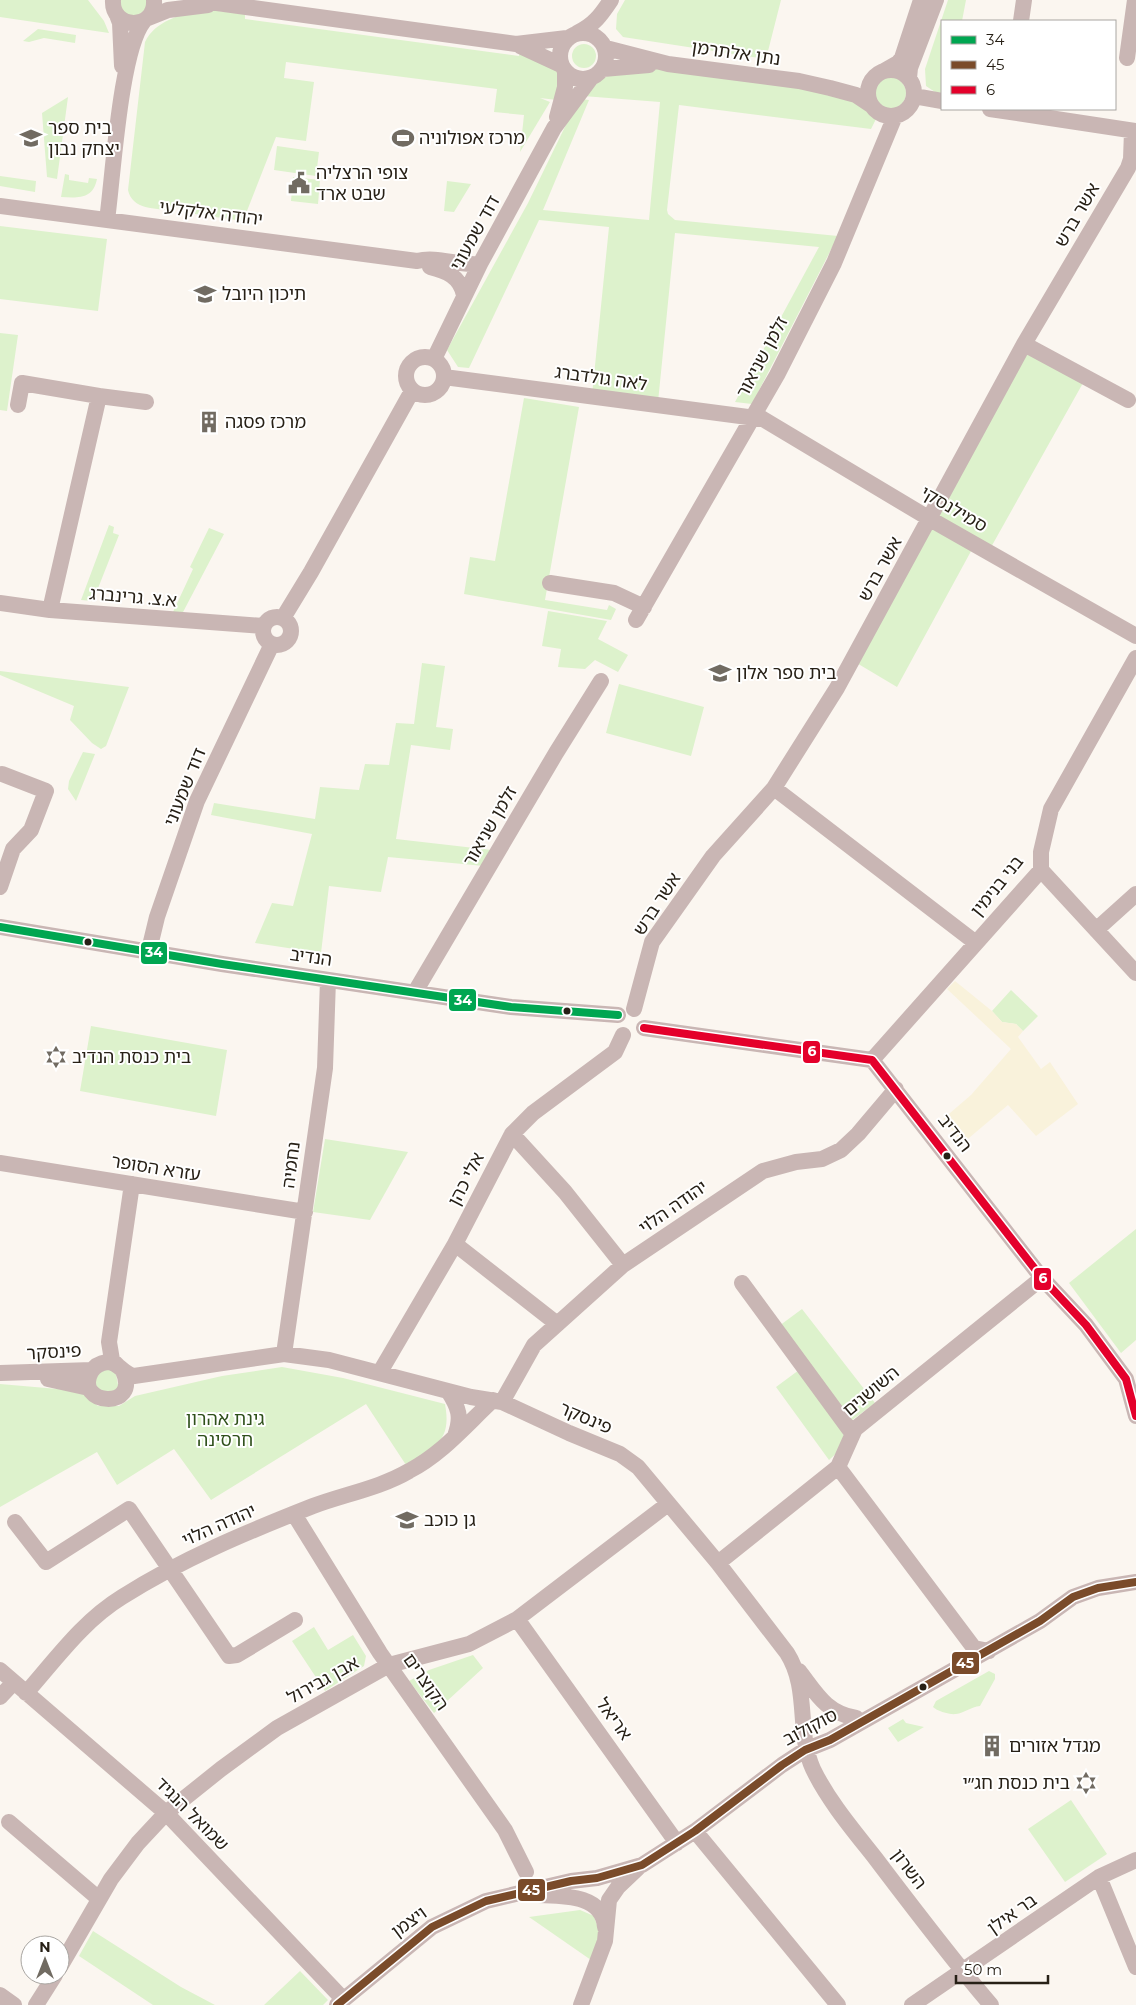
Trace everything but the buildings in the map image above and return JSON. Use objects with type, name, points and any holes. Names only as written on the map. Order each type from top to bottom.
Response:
[{"type":"street","points":[[107,220],[123,91],[135,36],[153,10],[154,0]]},
{"type":"street","points":[[195,0],[516,44],[548,56],[574,77],[597,73],[606,59],[604,46],[612,0]]},
{"type":"street","points":[[563,68],[560,51],[572,36],[590,27],[598,20],[612,0]]},
{"type":"street","points":[[921,0],[902,58],[898,63],[880,73],[868,87],[871,105],[883,115],[895,116],[908,109],[914,96],[914,90],[909,78],[910,68],[936,0]]},
{"type":"street","points":[[1021,20],[1024,0]]},
{"type":"street","points":[[1126,57],[1135,0]]},
{"type":"street","points":[[111,5],[129,23],[146,20],[168,10],[217,4]]},
{"type":"street","points":[[111,5],[121,34],[123,91]]},
{"type":"street","points":[[516,44],[572,36],[595,35],[604,46]]},
{"type":"street","name":"נתן אלתרמן","points":[[604,46],[668,64],[799,82],[856,95],[871,105]]},
{"type":"street","name":"נתן אלתרמן","points":[[597,73],[668,64]]},
{"type":"street","name":"דוד שמעוני","points":[[554,128],[566,87],[563,68]]},
{"type":"street","points":[[880,73],[898,71],[909,78]]},
{"type":"street","name":"דוד שמעוני","points":[[434,359],[480,264],[554,128],[597,73]]},
{"type":"street","name":"נתן אלתרמן","points":[[799,82],[812,80],[857,82],[880,73]]},
{"type":"street","points":[[914,96],[941,101]]},
{"type":"street","points":[[997,110],[1134,131]]},
{"type":"street","name":"זלמן שניאור","points":[[550,583],[614,593],[640,614],[777,376],[834,263],[895,116]]},
{"type":"street","name":"אשר ברש","points":[[634,1009],[652,942],[713,856],[774,788],[837,688],[1024,344],[1128,168],[1131,159],[1134,131]]},
{"type":"street","name":"יהודה אלקלעי","points":[[0,206],[417,261],[454,276],[462,286],[464,295]]},
{"type":"street","name":"יהודה אלקלעי","points":[[417,261],[424,259],[460,264],[480,264]]},
{"type":"street","points":[[1024,344],[1128,400]]},
{"type":"street","points":[[416,359],[434,359],[440,364],[444,377],[441,388],[430,395],[424,396],[412,391],[406,380],[407,368],[416,359]]},
{"type":"street","name":"לאה גולדברג","points":[[444,377],[752,418]]},
{"type":"street","points":[[18,405],[22,383],[146,402]]},
{"type":"street","points":[[283,618],[311,572],[412,391]]},
{"type":"street","points":[[50,610],[99,396]]},
{"type":"street","name":"סמילנסקי","points":[[752,418],[763,419],[930,519],[1136,636]]},
{"type":"street","name":"א.צ. גרינברג","points":[[0,602],[50,610],[263,626]]},
{"type":"street","points":[[271,618],[283,618],[291,628],[289,637],[283,643],[272,644],[264,638],[263,626],[271,618]]},
{"type":"street","name":"דוד שמעוני","points":[[149,950],[157,917],[197,802],[272,644]]},
{"type":"street","name":"בני בנימין","points":[[872,1060],[1041,870],[1041,852],[1052,809],[1136,658]]},
{"type":"street","name":"זלמן שניאור","points":[[415,992],[601,681]]},
{"type":"street","points":[[0,886],[13,849],[31,830],[46,791],[2,774]]},
{"type":"street","points":[[774,788],[976,943]]},
{"type":"street","points":[[1041,870],[1136,973]]},
{"type":"street","points":[[1096,930],[1136,894]]},
{"type":"street","name":"הנדיב","points":[[0,927],[149,950],[222,964],[511,1007],[618,1015]]},
{"type":"street","name":"נחמיה","points":[[284,1354],[325,1068],[328,980]]},
{"type":"street","points":[[634,1009],[644,1016],[644,1028],[635,1037],[623,1036],[616,1026],[618,1015],[623,1010],[634,1009]]},
{"type":"street","points":[[644,1028],[872,1060]]},
{"type":"street","name":"אלי כהן","points":[[380,1372],[454,1244],[512,1134],[532,1113],[615,1052],[623,1036]]},
{"type":"street","name":"הנדיב","points":[[872,1060],[1042,1278],[1086,1325],[1126,1379],[1136,1416]]},
{"type":"street","name":"יהודה הלוי","points":[[26,1693],[81,1630],[121,1598],[172,1568],[232,1539],[408,1472],[438,1452],[498,1401],[534,1345],[623,1265],[763,1171],[796,1162],[822,1159],[841,1150],[858,1134],[896,1089]]},
{"type":"street","points":[[512,1134],[565,1192],[623,1265]]},
{"type":"street","name":"עזרא הסופר","points":[[0,1163],[305,1212]]},
{"type":"street","points":[[121,1368],[102,1363],[92,1370],[89,1375],[89,1388],[92,1393],[103,1400],[116,1398],[121,1394],[126,1383],[121,1368],[112,1360],[109,1342],[132,1184]]},
{"type":"street","points":[[454,1244],[556,1324]]},
{"type":"street","name":"השושנים","points":[[718,1563],[838,1467],[855,1429],[1042,1278]]},
{"type":"street","points":[[742,1283],[855,1429]]},
{"type":"street","name":"פינסקר","points":[[121,1368],[129,1375],[144,1376],[284,1354],[329,1360],[448,1391],[498,1401],[620,1454],[638,1467],[718,1563],[794,1665],[802,1700],[805,1747]]},
{"type":"street","name":"פינסקר","points":[[0,1374],[92,1370]]},
{"type":"street","name":"פינסקר","points":[[121,1394],[187,1370]]},
{"type":"street","name":"פינסקר","points":[[18,1374],[89,1388]]},
{"type":"street","points":[[448,1391],[458,1407],[460,1416],[455,1436]]},
{"type":"street","points":[[838,1467],[982,1649]]},
{"type":"street","name":"אבן גבירול","points":[[70,1950],[111,1879],[138,1843],[166,1813],[277,1728],[389,1665],[469,1644],[517,1619],[668,1504]]},
{"type":"street","points":[[15,1522],[46,1562],[130,1509],[172,1568],[229,1656],[236,1655],[295,1620]]},
{"type":"street","name":"הקוצרים","points":[[294,1514],[389,1665],[505,1830],[526,1872]]},
{"type":"street","name":"סוקולוב","points":[[805,1747],[830,1740],[982,1649],[1060,1596],[1096,1583],[1136,1577]]},
{"type":"street","name":"סוקולוב","points":[[782,1766],[805,1747],[982,1649],[1040,1621],[1073,1597],[1098,1588],[1136,1582]]},
{"type":"street","name":"אריאל","points":[[517,1619],[677,1843]]},
{"type":"street","points":[[794,1665],[827,1707],[841,1716],[856,1718]]},
{"type":"street","name":"שמואל הנגיד","points":[[0,1670],[166,1813],[340,2002]]},
{"type":"street","points":[[0,1697],[14,1682]]},
{"type":"street","name":"השרון","points":[[805,1747],[832,1801],[991,2005]]},
{"type":"street","name":"ויצמן","points":[[605,1934],[609,1900],[618,1887],[642,1865],[695,1831],[782,1766]]},
{"type":"street","points":[[10,1822],[99,1899]]},
{"type":"street","points":[[695,1831],[838,2005]]},
{"type":"street","name":"בר אילן","points":[[912,2005],[1099,1877],[1136,1860]]},
{"type":"street","name":"ויצמן","points":[[340,2002],[432,1927],[486,1901],[571,1881],[597,1878],[642,1865]]},
{"type":"street","points":[[1099,1877],[1136,1967]]},
{"type":"street","name":"ויצמן","points":[[517,1894],[578,1898],[590,1903],[602,1912],[605,1934]]},
{"type":"street","points":[[581,2005],[605,1941],[605,1934]]},
{"type":"street","points":[[36,2005],[49,1985]]},
{"type":"street","points":[[0,1995],[14,2005]]},
{"type":"green space","points":[[0,0],[88,0],[104,21],[109,33],[0,17]]},
{"type":"green space","points":[[119,0],[148,0],[147,9],[135,17],[122,12]]},
{"type":"green space","points":[[625,0],[781,0],[766,59],[623,37],[616,29],[617,14]]},
{"type":"green space","points":[[948,0],[966,0],[962,20],[941,20]]},
{"type":"green space","points":[[201,9],[245,14],[245,19],[519,56],[520,51],[558,71],[557,100],[540,98],[550,102],[520,152],[524,115],[494,112],[497,89],[286,62],[284,78],[314,82],[306,141],[276,137],[243,221],[188,213],[188,208],[173,207],[172,211],[139,205],[130,197],[128,190],[145,42],[149,35],[162,24]]},
{"type":"green space","points":[[941,21],[941,93],[935,92],[926,86],[925,69]]},
{"type":"green space","points":[[38,29],[76,35],[75,43],[44,38],[29,42],[23,41]]},
{"type":"green space","points":[[584,44],[592,48],[596,56],[592,64],[584,68],[576,64],[572,56],[576,48]]},
{"type":"green space","points":[[649,67],[825,91],[854,98],[877,117],[871,129],[679,105],[667,210],[668,214],[675,220],[838,236],[752,404],[735,402],[819,247],[675,233],[658,402],[592,395],[609,227],[539,220],[469,368],[458,367],[447,350],[528,203],[577,102],[581,99],[589,100],[543,210],[649,220],[660,102],[583,96],[597,82],[612,74]]},
{"type":"green space","points":[[890,77],[901,82],[906,93],[901,104],[890,109],[879,104],[874,93],[879,82]]},
{"type":"green space","points":[[68,97],[57,179],[47,177],[42,113]]},
{"type":"green space","points":[[277,146],[319,152],[316,176],[274,170]]},
{"type":"green space","points":[[65,174],[69,175],[69,180],[88,183],[89,178],[97,179],[95,186],[89,194],[79,197],[61,197]]},
{"type":"green space","points":[[0,176],[36,181],[35,192],[0,186]]},
{"type":"green space","points":[[293,177],[320,180],[318,204],[291,201]]},
{"type":"green space","points":[[447,181],[471,184],[454,212],[444,211]]},
{"type":"green space","points":[[0,226],[107,239],[98,311],[0,299]]},
{"type":"green space","points":[[0,333],[18,335],[7,411],[0,410]]},
{"type":"green space","points":[[1027,352],[1083,383],[990,549],[976,542],[897,687],[855,662]]},
{"type":"green space","points":[[524,398],[579,407],[545,600],[607,610],[609,605],[616,609],[611,620],[464,594],[470,557],[495,561]]},
{"type":"green space","points":[[109,525],[114,527],[113,533],[119,535],[93,601],[81,600]]},
{"type":"green space","points":[[209,528],[224,534],[182,614],[173,612],[193,569],[190,567]]},
{"type":"green space","points":[[548,611],[607,621],[598,639],[628,655],[618,672],[595,660],[585,669],[558,667],[561,649],[542,646]]},
{"type":"green space","points":[[422,663],[445,666],[436,727],[453,729],[450,750],[411,745],[396,839],[492,850],[484,866],[388,857],[381,892],[329,886],[321,953],[255,943],[272,903],[293,906],[312,834],[211,815],[214,803],[315,819],[320,787],[359,790],[365,764],[389,765],[396,723],[414,724]]},
{"type":"green space","points":[[0,671],[129,687],[106,746],[101,749],[92,743],[70,720],[74,706],[0,675]]},
{"type":"green space","points":[[619,684],[704,707],[691,756],[606,733]]},
{"type":"green space","points":[[83,752],[95,754],[76,801],[68,789],[69,781]]},
{"type":"green space","points":[[1011,990],[1038,1016],[1023,1031],[1016,1024],[1002,1022],[992,1011]]},
{"type":"green space","points":[[91,1026],[227,1050],[216,1116],[80,1091]]},
{"type":"green space","points":[[325,1139],[408,1152],[370,1220],[313,1212]]},
{"type":"green space","points":[[1136,1229],[1136,1340],[1121,1353],[1069,1283]]},
{"type":"green space","points":[[802,1309],[875,1403],[851,1421],[779,1326]]},
{"type":"green space","name":"גינת אהרון חרסינה","points":[[282,1367],[343,1378],[445,1404],[447,1417],[443,1435],[433,1447],[406,1465],[366,1404],[211,1500],[174,1449],[117,1485],[97,1452],[0,1507],[0,1384],[81,1391],[98,1406],[119,1406],[135,1396],[222,1376]]},
{"type":"green space","points":[[115,1369],[119,1390],[97,1393],[94,1374],[97,1370]]},
{"type":"green space","points":[[799,1370],[844,1436],[842,1448],[829,1460],[776,1387]]},
{"type":"green space","points":[[314,1627],[328,1650],[353,1635],[366,1656],[364,1666],[325,1691],[292,1641]]},
{"type":"green space","points":[[473,1655],[483,1668],[434,1713],[409,1681],[429,1670]]},
{"type":"green space","points":[[989,1671],[995,1674],[995,1679],[980,1706],[953,1714],[933,1707],[936,1701]]},
{"type":"green space","points":[[903,1719],[906,1723],[924,1727],[898,1742],[888,1728]]},
{"type":"green space","points":[[1071,1800],[1107,1854],[1065,1882],[1028,1829]]},
{"type":"green space","points":[[580,1910],[594,1916],[600,1934],[591,1960],[529,1917]]},
{"type":"green space","points":[[93,1931],[181,1987],[215,2005],[153,2005],[79,1956]]},
{"type":"green space","points":[[300,1971],[328,2000],[323,2005],[264,2005]]},
{"type":"sand","points":[[955,981],[992,1011],[1002,1022],[1016,1024],[1023,1031],[1018,1037],[1041,1069],[1050,1062],[1078,1104],[1036,1136],[1008,1105],[963,1143],[943,1119],[971,1095],[1011,1049],[947,989]]},
{"type":"transit line","name":"34","points":[[0,927],[222,964],[511,1007],[618,1015]]},
{"type":"transit line","name":"6","points":[[644,1028],[872,1060],[1042,1278],[1086,1325],[1126,1379],[1136,1416]]},
{"type":"transit line","name":"45","points":[[337,2005],[432,1927],[486,1901],[571,1881],[597,1878],[642,1865],[695,1831],[782,1765],[805,1750],[830,1740],[1040,1621],[1073,1597],[1098,1588],[1136,1582]]},
{"type":"place","name":"בית ספר יצחק נבון","points":[[31,138]]},
{"type":"place","name":"מרכז אפולוניה","points":[[403,138]]},
{"type":"place","name":"צופי הרצליה שבט ארד","points":[[299,183]]},
{"type":"place","name":"תיכון היובל","points":[[205,294]]},
{"type":"place","name":"מרכז פסגה","points":[[209,422]]},
{"type":"place","name":"בית ספר אלון","points":[[720,673]]},
{"type":"place","name":"בית כנסת הנדיב","points":[[56,1057]]},
{"type":"place","name":"גן כוכב","points":[[407,1520]]},
{"type":"place","name":"מגדל אזורים","points":[[992,1746]]},
{"type":"place","name":"בית כנסת חג״י","points":[[1086,1783]]}]
